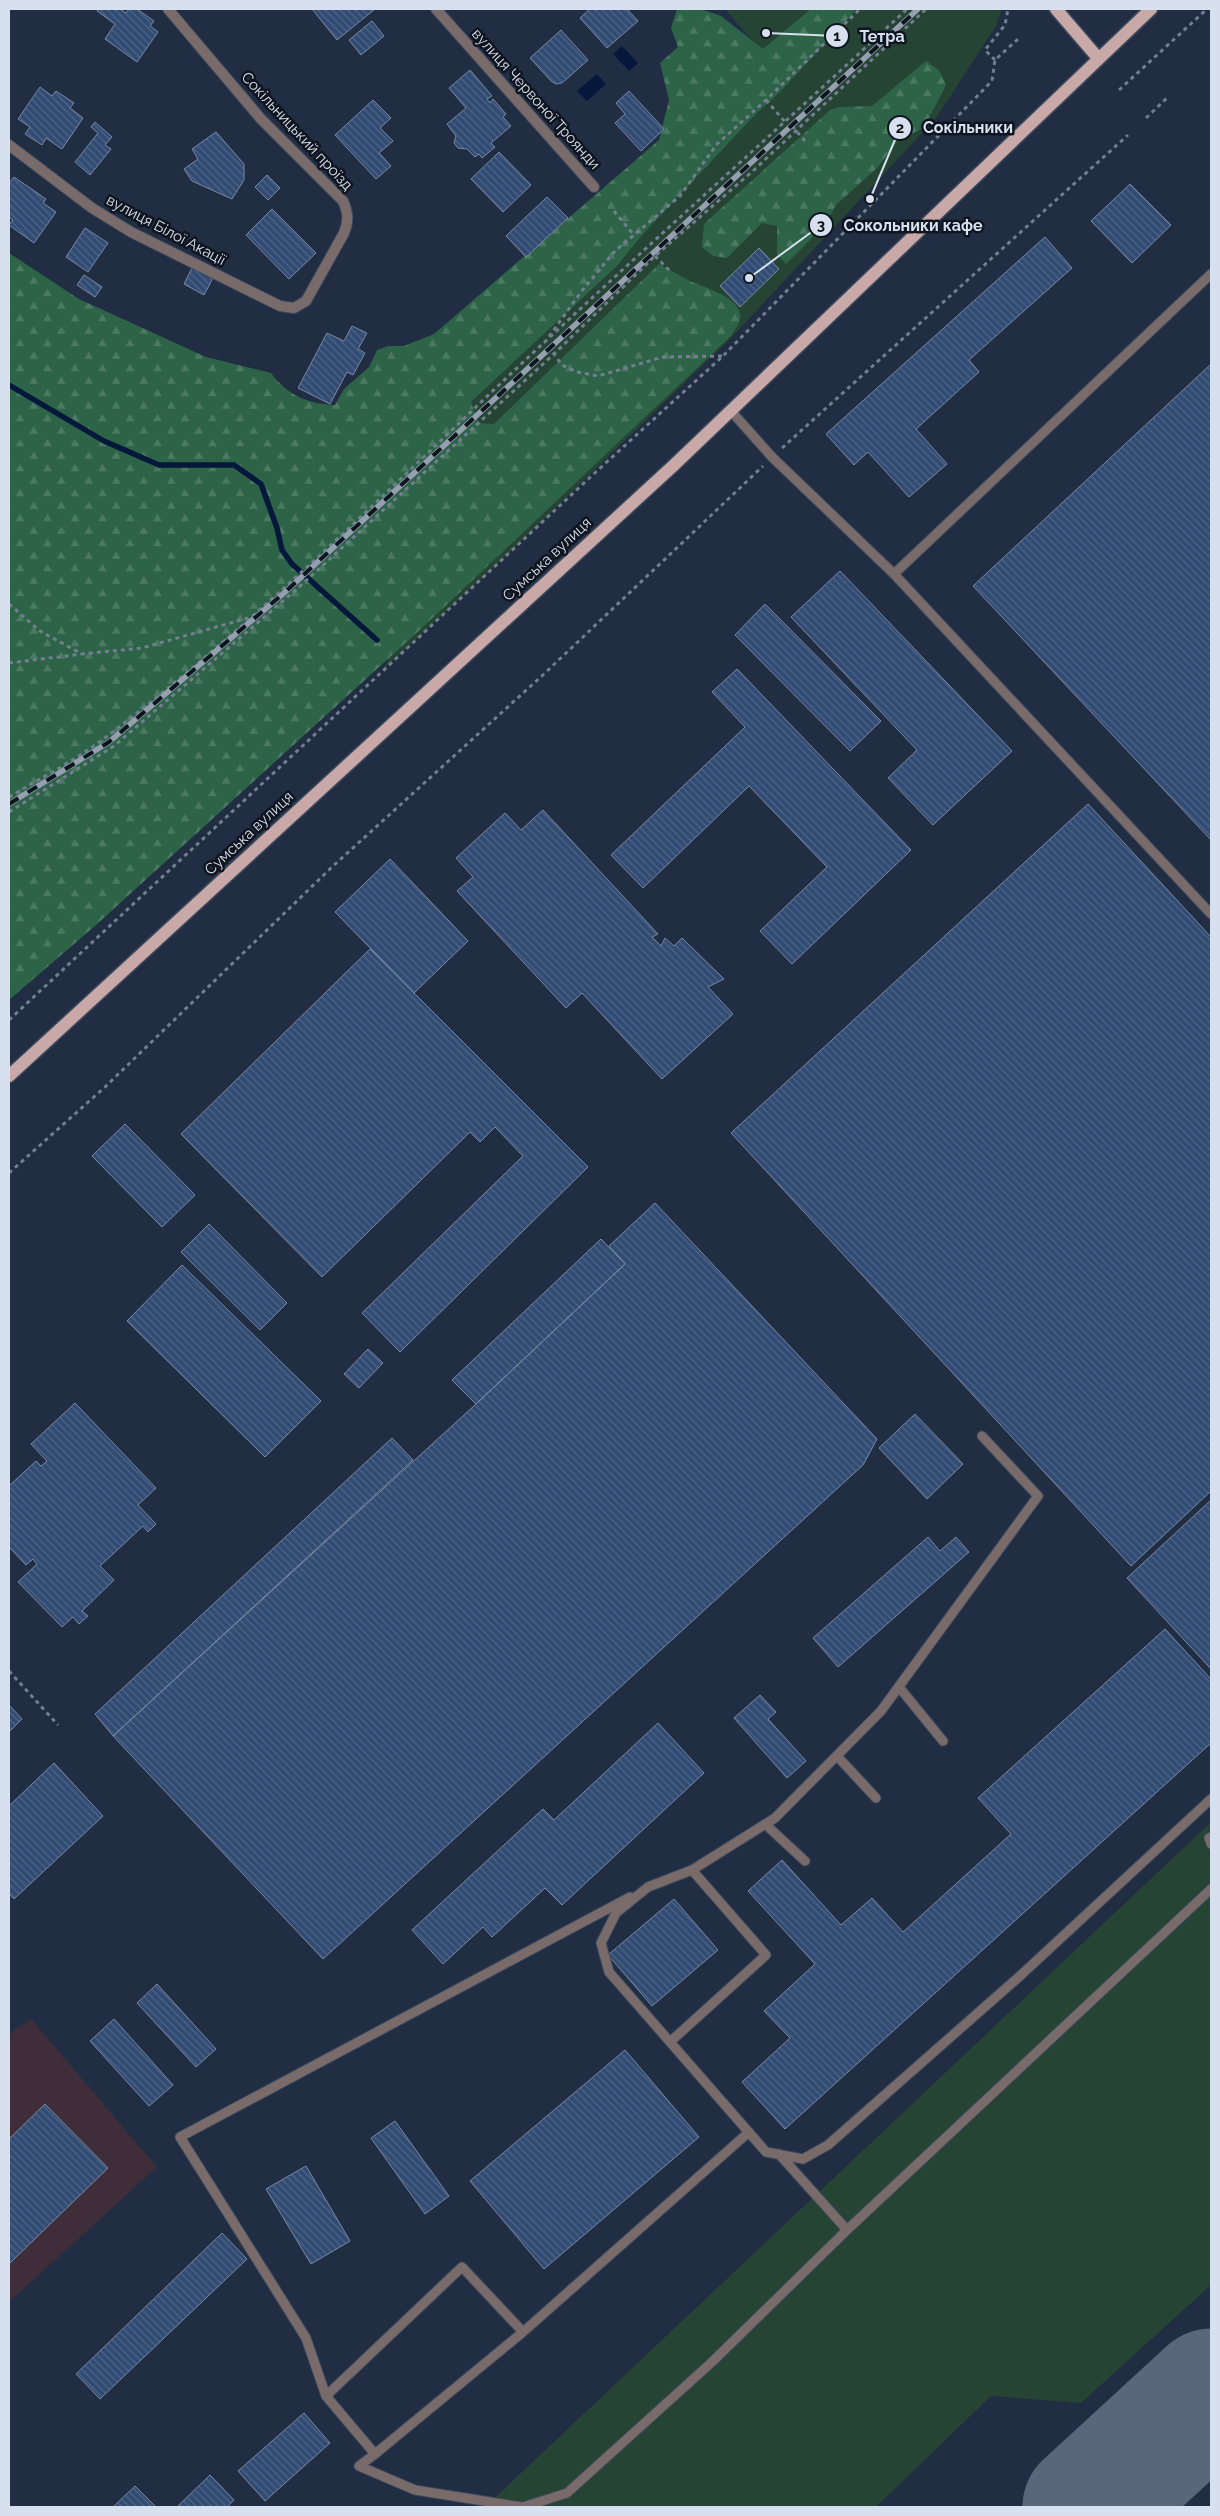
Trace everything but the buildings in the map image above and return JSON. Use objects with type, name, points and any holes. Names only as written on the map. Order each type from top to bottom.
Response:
[{"type":"main road","points":[[1056,9],[1098,58]]},
{"type":"main road","name":"Сумська вулиця","points":[[9,1076],[731,411],[1151,9]]},
{"type":"street","name":"Сокільницький проїзд","points":[[168,9],[262,119],[343,201],[347,208],[347,225],[344,232],[306,301],[294,308]]},
{"type":"street","name":"вулиця Червоної Троянди","points":[[436,9],[594,187]]},
{"type":"street","name":"вулиця Білої Акації","points":[[9,145],[92,208],[130,232],[280,306],[294,308]]},
{"type":"lane","points":[[894,574],[1211,274]]},
{"type":"lane","points":[[731,411],[772,457],[894,574],[1211,914]]},
{"type":"lane","points":[[374,2454],[326,2396],[306,2338],[180,2137],[648,1887],[692,1870],[775,1818],[881,1711],[1038,1496],[982,1436]]},
{"type":"lane","points":[[899,1687],[943,1741]]},
{"type":"lane","points":[[836,1756],[876,1798]]},
{"type":"lane","points":[[648,1887],[616,1913],[601,1943],[609,1972],[766,2152],[803,2159],[828,2145],[1021,1975],[1211,1799]]},
{"type":"lane","points":[[765,1824],[805,1860]]},
{"type":"lane","points":[[1211,1837],[1209,1838],[1211,1844]]},
{"type":"lane","points":[[670,2042],[766,1956],[692,1870]]},
{"type":"lane","points":[[749,2132],[523,2332],[359,2466],[415,2490],[522,2507],[567,2493],[712,2362],[847,2230],[1211,1890]]},
{"type":"lane","points":[[778,2154],[847,2230]]},
{"type":"lane","points":[[326,2396],[462,2267],[523,2332]]},
{"type":"path","points":[[545,342],[581,292],[615,251],[680,196],[717,144],[766,100],[860,9]]},
{"type":"path","points":[[9,797],[106,737],[248,618],[308,565],[545,342],[786,123],[907,9]]},
{"type":"path","points":[[9,812],[114,746],[298,588],[554,354],[655,256],[754,170],[926,9]]},
{"type":"path","points":[[995,60],[985,50],[1005,25],[1008,9]]},
{"type":"path","points":[[1120,90],[1207,9]]},
{"type":"path","points":[[9,1020],[598,470],[723,356],[992,81],[995,60],[1018,39]]},
{"type":"path","points":[[1146,118],[1168,97]]},
{"type":"path","points":[[766,100],[786,123]]},
{"type":"path","points":[[792,126],[805,140]]},
{"type":"path","points":[[9,1173],[105,1086],[332,867],[544,674],[772,457],[1128,135]]},
{"type":"path","points":[[614,212],[633,234]]},
{"type":"path","points":[[655,256],[670,271]]},
{"type":"path","points":[[545,342],[562,364],[576,372],[598,376],[635,368],[663,357],[723,356]]},
{"type":"path","points":[[9,604],[40,631],[82,654]]},
{"type":"path","points":[[9,663],[142,648],[248,618]]},
{"type":"path","points":[[9,1671],[58,1725]]},
{"type":"shaded area","points":[[31,2019],[157,2167],[9,2302],[9,2034]]},
{"type":"green space","points":[[677,9],[701,9],[721,16],[763,49],[811,9],[857,9],[644,233],[617,266],[471,402],[479,423],[494,424],[659,264],[690,281],[721,294],[736,305],[740,312],[740,319],[731,336],[423,627],[96,925],[9,1000],[9,253],[79,299],[206,357],[271,373],[291,393],[299,397],[316,403],[335,405],[344,389],[369,367],[377,350],[388,346],[404,346],[434,334],[659,140],[669,100],[660,63],[678,47],[671,28]]},
{"type":"green space","points":[[725,9],[813,9],[763,53]]},
{"type":"green space","points":[[857,9],[1002,9],[996,26],[936,118],[733,336],[508,554],[383,670],[494,424],[479,423],[471,402],[617,266],[644,233]]},
{"type":"green space","points":[[926,61],[939,70],[946,85],[924,128],[898,140],[878,167],[837,204],[824,226],[786,264],[777,254],[777,226],[762,223],[727,258],[713,256],[702,247],[704,224],[830,110],[840,107],[872,106]]},
{"type":"green space","points":[[1211,1822],[1211,2285],[1081,2403],[991,2396],[876,2507],[485,2507]]},
{"type":"water","points":[[622,46],[638,63],[629,71],[613,54]]},
{"type":"water","points":[[597,74],[606,84],[587,101],[577,91]]},
{"type":"waterway","points":[[9,385],[104,441],[159,465],[234,465],[261,484],[277,528],[282,550],[292,564],[377,640]]},
{"type":"runway","points":[[1087,2507],[1211,2393]]},
{"type":"railway","points":[[9,804],[109,742],[284,593],[918,9]]},
{"type":"place","name":"Тетра","points":[[766,33]]},
{"type":"place","name":"Сокільники","points":[[870,199]]},
{"type":"place","name":"Сокольники кафе","points":[[749,278]]}]
